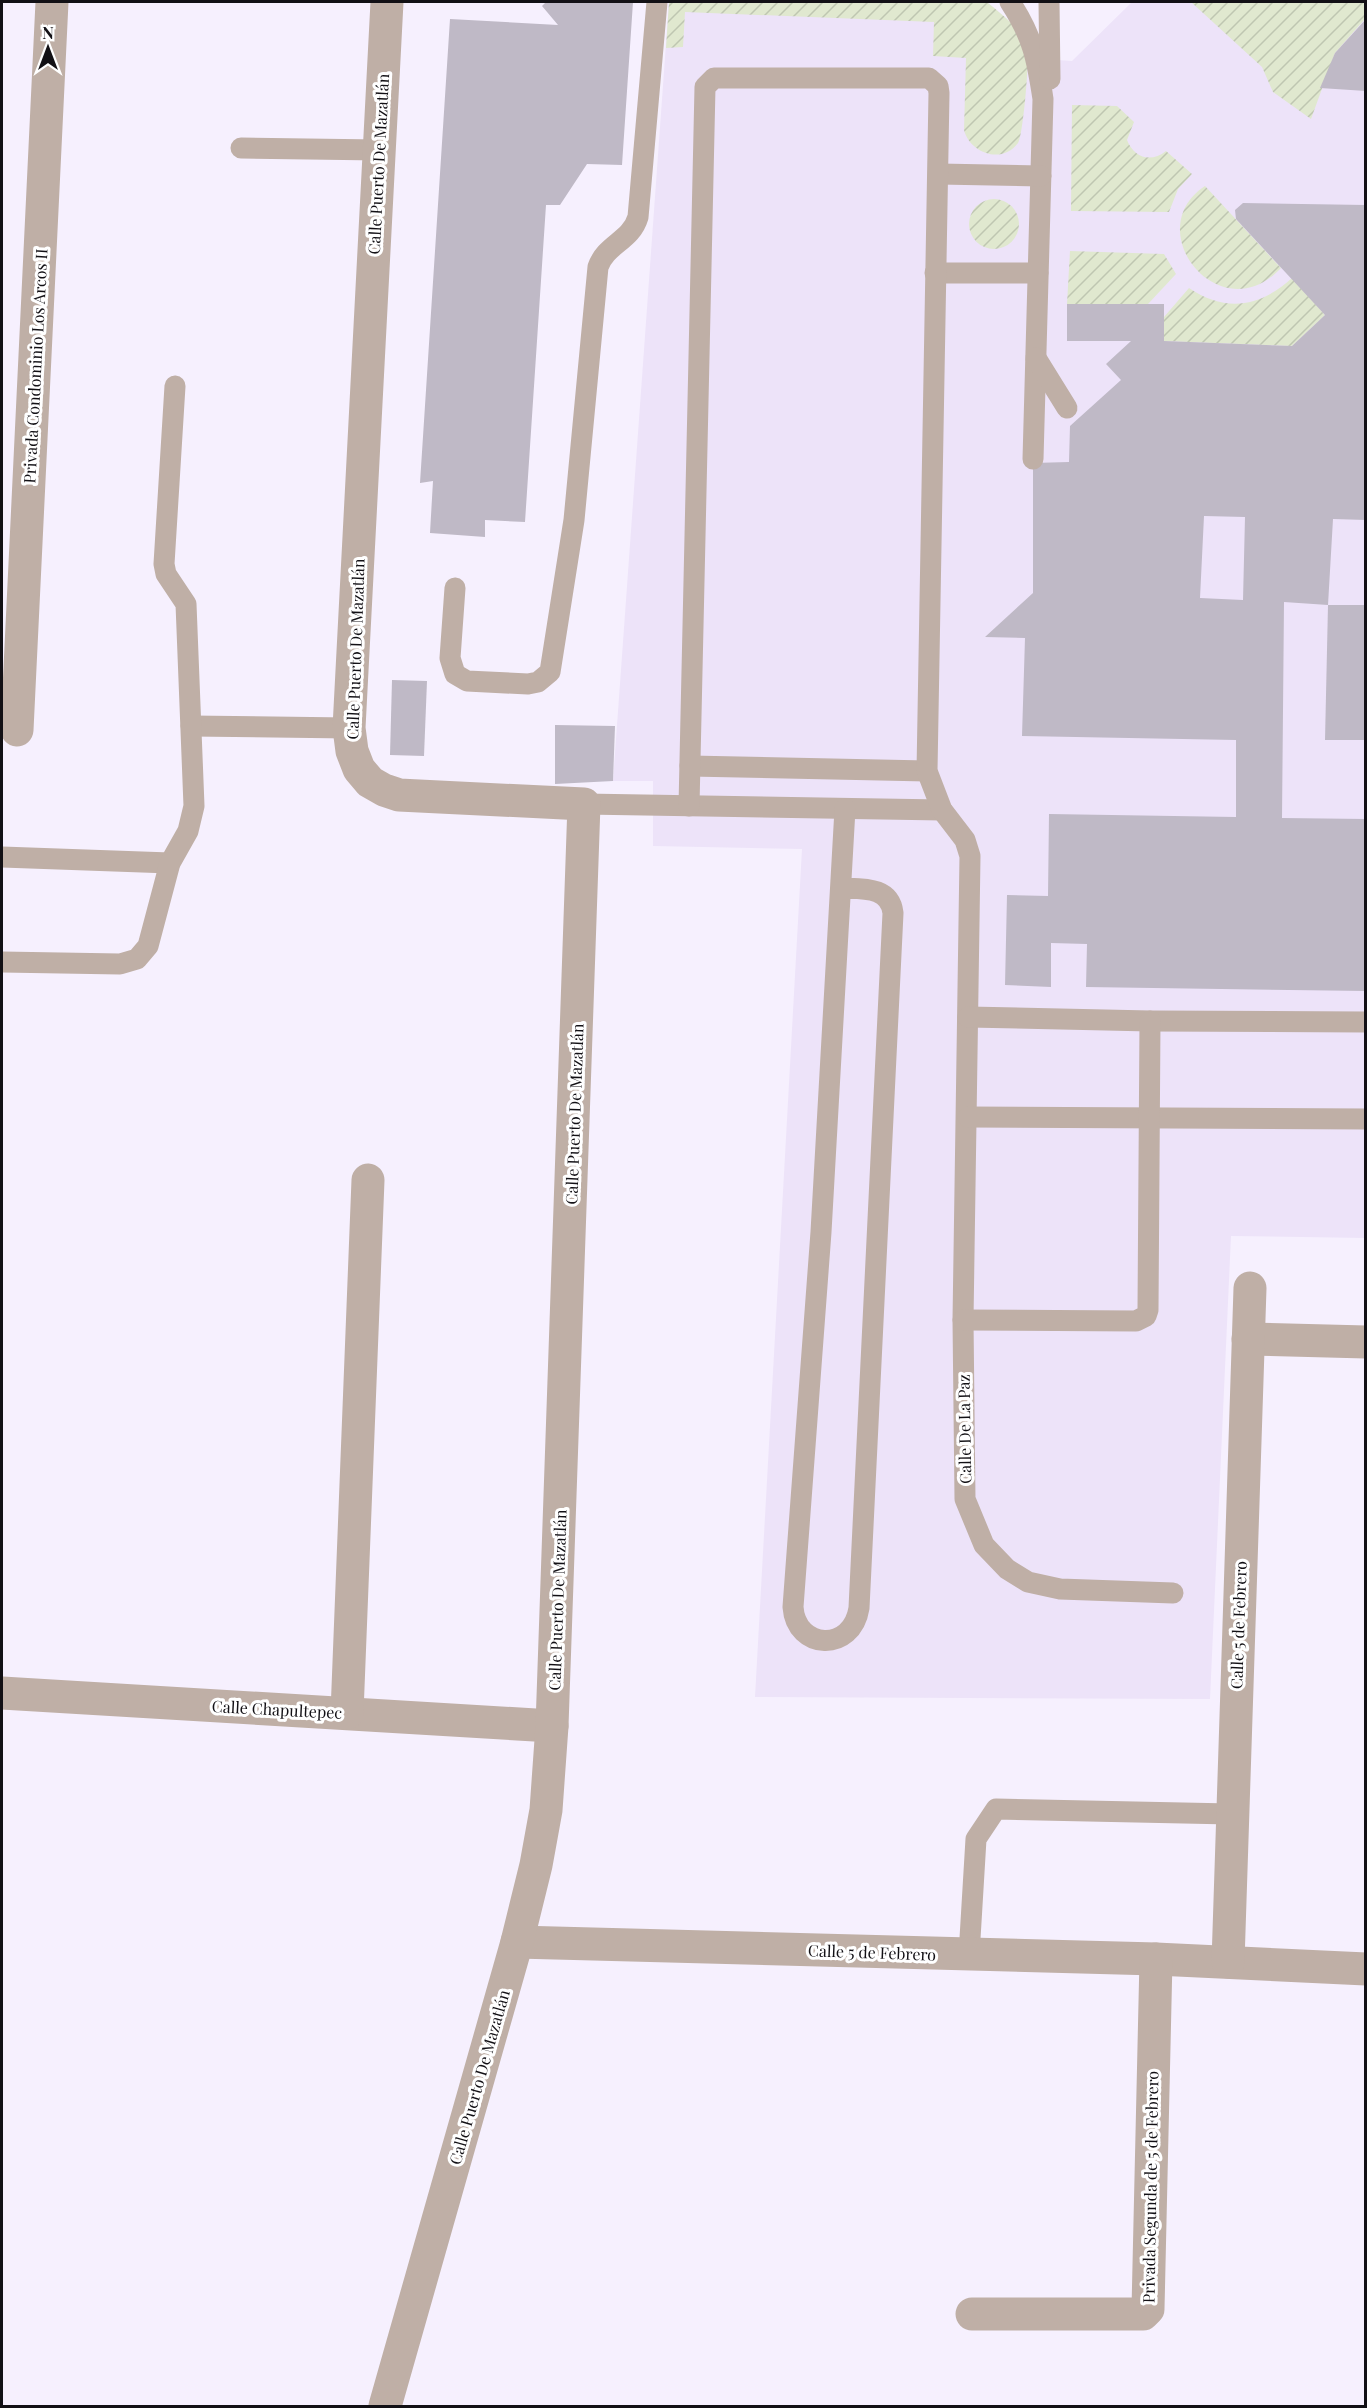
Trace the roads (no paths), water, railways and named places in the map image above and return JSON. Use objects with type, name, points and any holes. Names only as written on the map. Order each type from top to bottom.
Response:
[{"type":"street","name":"Privada Condominio Los Arcos II","points":[[17,730],[52,2]]},
{"type":"street","name":"Calle Puerto De Mazatlán","points":[[385,2406],[517,1942],[536,1865],[546,1810],[552,1726],[584,804],[399,795],[370,782],[359,769],[352,751],[349,728],[387,2]]},
{"type":"street","points":[[347,1713],[368,1180]]},
{"type":"street","name":"Calle 5 de Febrero","points":[[1228,1962],[1231,1814],[1250,1288]]},
{"type":"street","points":[[1248,1339],[1365,1342]]},
{"type":"street","name":"Calle Chapultepec","points":[[2,1693],[552,1726]]},
{"type":"street","name":"Calle 5 de Febrero","points":[[517,1942],[1156,1959],[1365,1969]]},
{"type":"street","name":"Privada Segunda de 5 de Febrero","points":[[972,2314],[1143,2314],[1148,2309],[1156,1959]]},
{"type":"lane","points":[[454,588],[450,658],[454,674],[467,681],[528,684],[538,682],[550,672],[554,662],[574,520],[598,267],[607,250],[630,235],[638,217],[657,2]]},
{"type":"lane","points":[[1010,2],[1025,26],[1038,59],[1043,99],[1033,459]]},
{"type":"lane","points":[[1043,99],[1051,78],[1049,2]]},
{"type":"lane","points":[[689,806],[705,87],[714,78],[929,78],[938,86],[939,93],[939,174],[935,273],[927,771],[690,766]]},
{"type":"lane","points":[[241,148],[379,150]]},
{"type":"lane","points":[[939,174],[1041,176]]},
{"type":"lane","points":[[935,273],[1038,273]]},
{"type":"lane","points":[[1036,358],[1067,408]]},
{"type":"lane","points":[[2,962],[120,964],[137,959],[148,946],[170,863],[188,831],[194,806],[186,604],[166,574],[164,564],[175,386]]},
{"type":"lane","points":[[192,726],[349,728]]},
{"type":"lane","name":"Calle De La Paz","points":[[927,771],[942,810],[965,840],[970,856],[968,1117],[963,1320],[965,1499],[984,1545],[1007,1569],[1028,1582],[1060,1590],[1173,1593]]},
{"type":"lane","points":[[584,804],[942,810]]},
{"type":"lane","points":[[841,888],[882,893],[888,898],[893,913],[859,1608],[857,1622],[852,1630],[840,1639],[830,1640],[809,1637],[801,1630],[796,1625],[793,1607],[821,1232],[845,809]]},
{"type":"lane","points":[[2,857],[170,863]]},
{"type":"lane","points":[[968,1017],[1365,1022]]},
{"type":"lane","points":[[963,1320],[1136,1321],[1146,1316],[1148,1310],[1151,1119],[1150,1021]]},
{"type":"lane","points":[[968,1117],[1365,1119]]},
{"type":"lane","points":[[969,1954],[976,1839],[996,1809],[1231,1814]]}]
